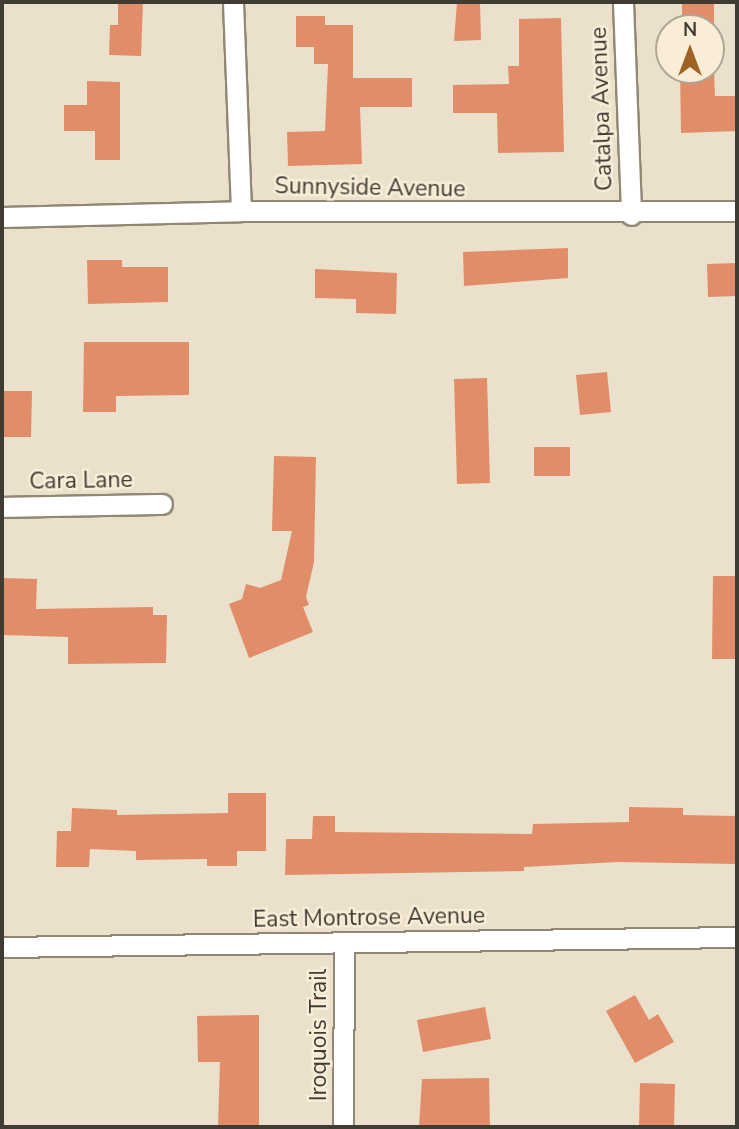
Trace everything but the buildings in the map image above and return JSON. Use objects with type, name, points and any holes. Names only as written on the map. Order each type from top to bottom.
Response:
[{"type":"street","points":[[233,2],[241,211]]},
{"type":"street","name":"Catalpa Avenue","points":[[623,2],[631,215]]},
{"type":"street","name":"Sunnyside Avenue","points":[[2,217],[241,211],[631,215],[737,211]]},
{"type":"street","name":"Cara Lane","points":[[2,507],[162,504]]},
{"type":"street","name":"East Montrose Avenue","points":[[2,947],[737,937]]},
{"type":"street","name":"Iroquois Trail","points":[[343,1127],[344,942]]}]
